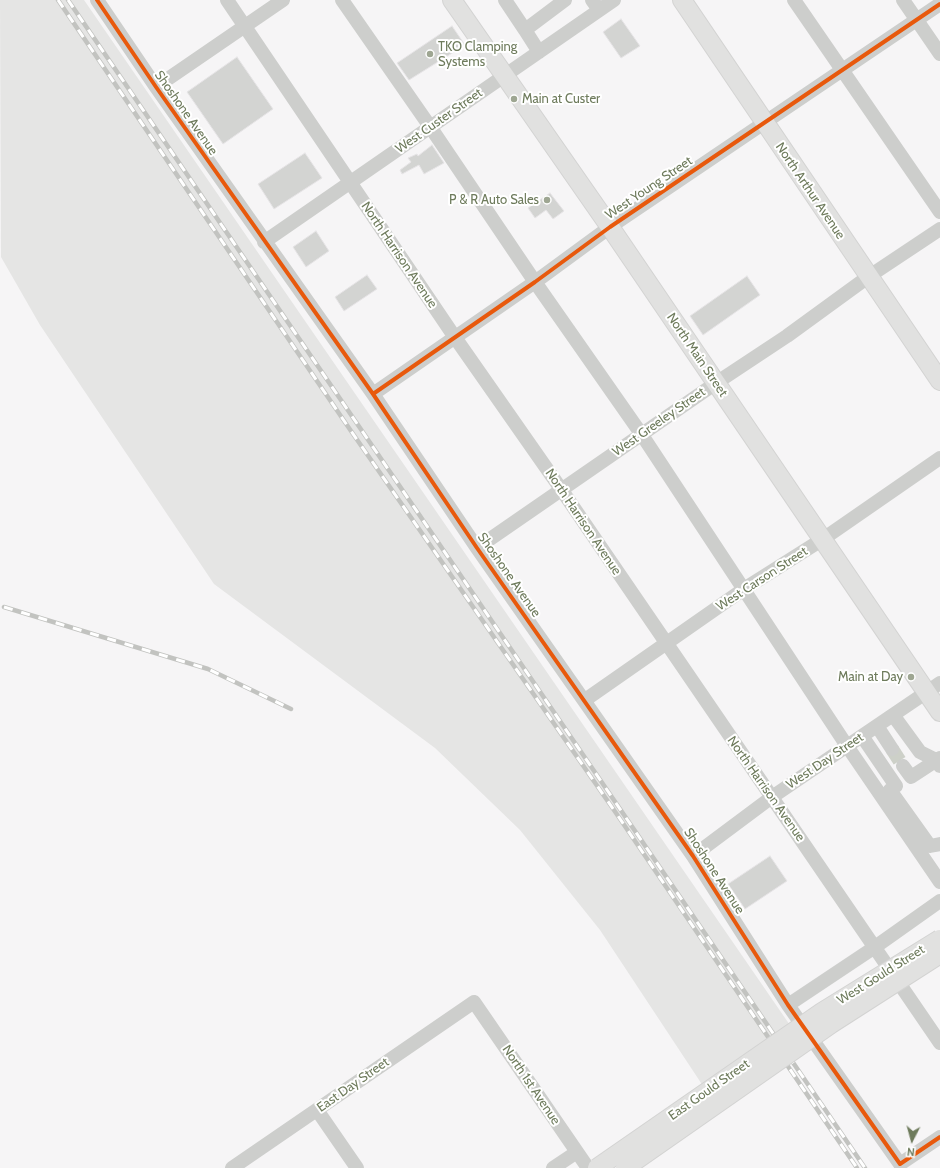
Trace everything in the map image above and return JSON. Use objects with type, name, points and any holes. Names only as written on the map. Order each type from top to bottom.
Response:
[{"type":"main road","name":"North Main Street","points":[[452,0],[610,227],[823,540],[934,687],[940,712]]},
{"type":"main road","name":"North Arthur Avenue","points":[[682,0],[940,381]]},
{"type":"main road","name":"West Gould Street","points":[[826,1018],[940,939]]},
{"type":"main road","name":"West Gould Street","points":[[826,1018],[940,954]]},
{"type":"main road","name":"East Gould Street","points":[[597,1168],[826,1018]]},
{"type":"main road","name":"East Gould Street","points":[[625,1168],[826,1018]]},
{"type":"street","name":"Shoshone Avenue","points":[[97,0],[264,242],[373,394],[477,548],[693,856],[788,1005],[900,1164],[940,1137]]},
{"type":"street","name":"North Harrison Avenue","points":[[227,0],[454,336],[561,489],[940,1043]]},
{"type":"street","points":[[156,87],[282,0]]},
{"type":"street","points":[[342,0],[535,282],[642,435],[847,746],[889,790],[930,846],[940,844]]},
{"type":"street","points":[[504,0],[539,52]]},
{"type":"street","points":[[525,30],[565,0]]},
{"type":"street","name":"West Custer Street","points":[[264,242],[539,52],[596,5],[614,0]]},
{"type":"street","points":[[794,0],[940,212]]},
{"type":"street","points":[[902,0],[940,54]]},
{"type":"street","name":"West Young Street","points":[[373,394],[454,336],[535,282],[610,227],[940,4]]},
{"type":"street","name":"West Greeley Street","points":[[477,548],[561,489],[642,435],[716,382],[787,336],[868,276],[940,229]]},
{"type":"street","name":"West Carson Street","points":[[585,700],[744,588],[823,540],[940,458]]},
{"type":"street","name":"West Day Street","points":[[693,856],[772,797],[934,687]]},
{"type":"street","points":[[893,715],[920,752],[939,762]]},
{"type":"street","points":[[877,726],[892,749]]},
{"type":"street","points":[[862,736],[889,790],[938,874]]},
{"type":"street","points":[[889,790],[907,771],[939,762]]},
{"type":"street","points":[[788,1005],[875,947],[940,901]]},
{"type":"street","name":"East Day Street","points":[[232,1168],[474,1002]]},
{"type":"street","name":"North 1st Avenue","points":[[474,1002],[588,1168]]},
{"type":"street","points":[[317,1110],[357,1168]]},
{"type":"street","points":[[553,1168],[577,1152]]},
{"type":"shaded area","points":[[0,0],[84,0],[794,1031],[707,1092],[600,930],[520,830],[435,748],[214,584],[40,325],[1,257]]},
{"type":"building","points":[[621,19],[640,46],[621,58],[603,32]]},
{"type":"building","name":"TKO Clamping Systems","points":[[452,26],[465,45],[409,80],[397,63]]},
{"type":"building","points":[[237,57],[273,109],[223,144],[187,92]]},
{"type":"building","points":[[432,145],[444,163],[424,174],[419,165],[402,174],[400,170],[411,162],[408,158],[417,154],[418,156]]},
{"type":"building","points":[[305,153],[322,178],[274,209],[258,184]]},
{"type":"building","name":"P & R Auto Sales","points":[[550,193],[564,211],[553,219],[546,210],[535,218],[528,208]]},
{"type":"building","points":[[316,231],[329,251],[306,267],[293,247]]},
{"type":"building","points":[[367,275],[377,289],[344,311],[335,297]]},
{"type":"building","points":[[747,276],[760,295],[703,335],[690,316]]},
{"type":"building","points":[[770,856],[787,881],[745,909],[728,884]]},
{"type":"tunnel","points":[[892,749],[903,766]]},
{"type":"railway","points":[[58,0],[351,431],[616,813],[857,1168]]},
{"type":"railway","points":[[68,0],[865,1168]]},
{"type":"railway","points":[[4,607],[208,669],[291,709]]},
{"type":"cycle path","points":[[97,0],[156,87],[373,394],[477,548],[693,856],[788,1005],[900,1164],[940,1137]]},
{"type":"cycle path","points":[[373,394],[535,282],[610,227],[940,4]]},
{"type":"place","name":"TKO Clamping Systems","points":[[430,54]]},
{"type":"place","name":"Main at Custer","points":[[514,99]]},
{"type":"place","name":"P & R Auto Sales","points":[[547,200]]},
{"type":"place","name":"Main at Day","points":[[911,677]]}]
